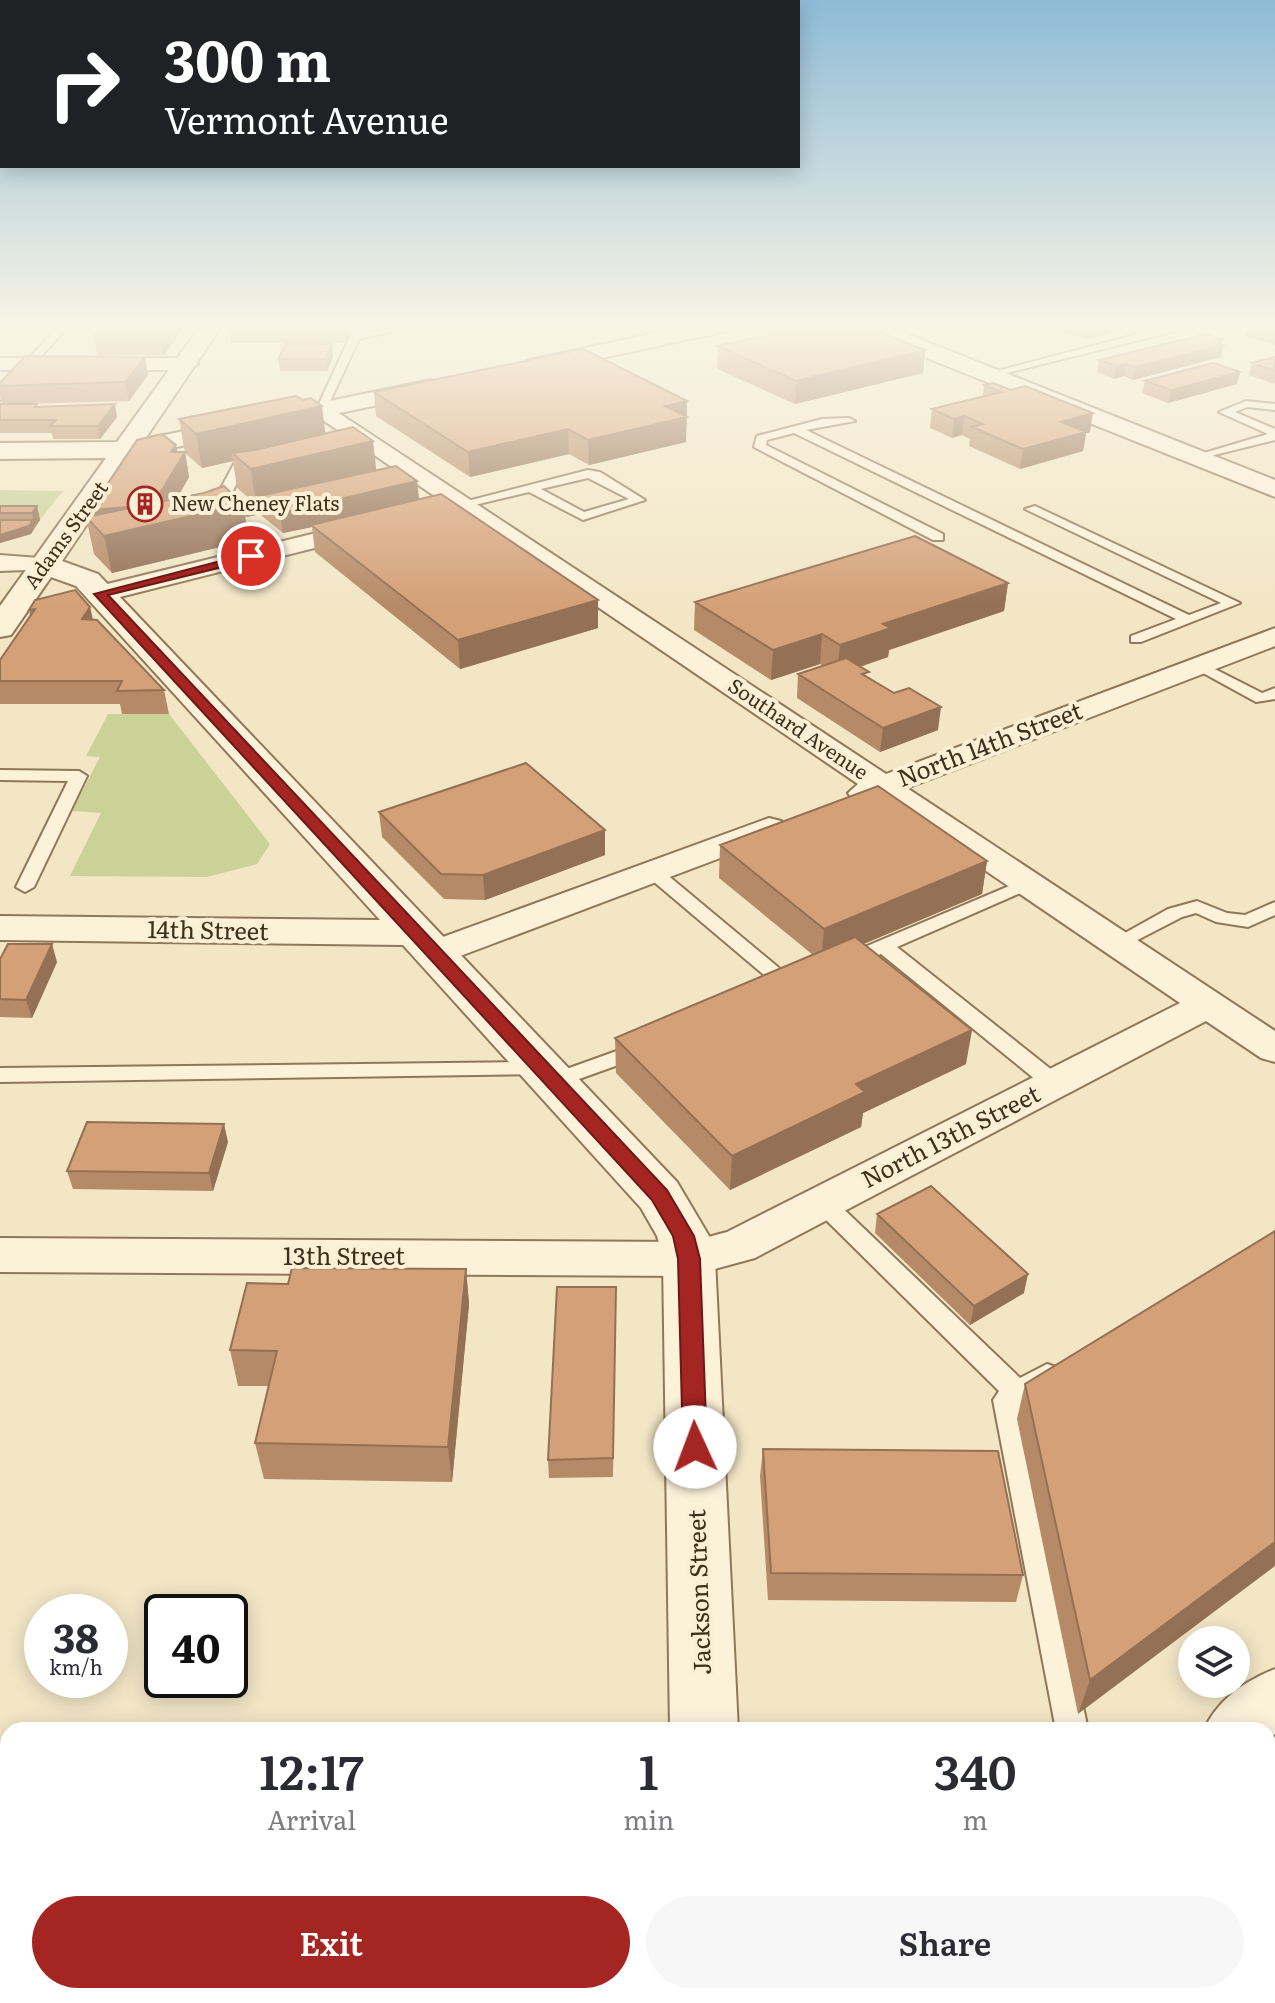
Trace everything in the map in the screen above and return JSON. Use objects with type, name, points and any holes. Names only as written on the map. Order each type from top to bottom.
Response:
[{"type":"street","name":"Adams Street","points":[[0,628],[22,564],[127,450],[150,417]]},
{"type":"street","points":[[0,451],[127,450],[285,417]]},
{"type":"street","name":"Southard Avenue","points":[[330,417],[353,438],[462,504],[1275,1049]]},
{"type":"street","points":[[1095,417],[1275,489]]},
{"type":"street","points":[[432,512],[462,504]]},
{"type":"street","points":[[100,594],[387,523]]},
{"type":"street","name":"Jackson Street","points":[[22,564],[87,580],[659,1195],[683,1236],[689,1259],[704,1722]]},
{"type":"street","name":"North 14th Street","points":[[840,802],[1275,636]]},
{"type":"street","points":[[425,943],[653,872],[797,818]]},
{"type":"street","name":"14th Street","points":[[11,937],[425,943]]},
{"type":"street","name":"North 13th Street","points":[[689,1259],[739,1246],[1209,1004]]},
{"type":"street","name":"13th Street","points":[[0,1255],[689,1259]]},
{"type":"street","points":[[1244,1722],[1275,1697]]},
{"type":"lane","points":[[1237,417],[1275,434]]},
{"type":"lane","points":[[849,421],[822,422],[761,438],[760,447],[938,537]]},
{"type":"lane","points":[[795,429],[1189,620]]},
{"type":"lane","points":[[1198,458],[1275,434]]},
{"type":"lane","points":[[239,511],[225,509],[219,504],[239,465],[275,455]]},
{"type":"lane","points":[[462,504],[531,488],[596,475],[639,500],[583,516],[531,488]]},
{"type":"lane","points":[[219,520],[239,511],[302,499]]},
{"type":"lane","points":[[1031,509],[1233,603],[1136,639]]},
{"type":"lane","points":[[1199,665],[1261,699],[1275,693]]},
{"type":"lane","points":[[0,775],[79,776],[25,887]]},
{"type":"lane","points":[[653,872],[783,990],[809,978]]},
{"type":"lane","points":[[834,967],[1028,883]]},
{"type":"lane","points":[[1117,943],[1175,913],[1197,907],[1223,918],[1248,921],[1275,908]]},
{"type":"lane","points":[[884,946],[1054,1083]]},
{"type":"lane","points":[[0,1075],[548,1075],[652,1046]]},
{"type":"lane","points":[[822,1202],[1017,1392]]},
{"type":"lane","points":[[1070,1722],[1006,1400],[1071,1360]]},
{"type":"green space","points":[[0,490],[63,491],[40,520],[0,520]]},
{"type":"green space","points":[[108,714],[169,714],[270,844],[257,864],[207,877],[70,876],[101,813],[72,811],[100,757],[86,756]]},
{"type":"building","points":[[0,417],[105,417],[98,426],[50,426],[56,420],[0,420]]},
{"type":"building","points":[[187,417],[270,417],[196,434],[179,419]]},
{"type":"building","points":[[414,417],[685,417],[588,440],[568,429],[468,452]]},
{"type":"building","points":[[967,417],[1077,417],[1061,422],[1086,432],[1023,449],[972,427],[983,424]]},
{"type":"building","points":[[353,427],[373,441],[251,469],[232,453],[255,450]]},
{"type":"building","points":[[162,434],[176,445],[171,452],[185,452],[154,503],[90,510],[137,440]]},
{"type":"building","points":[[396,466],[417,481],[280,513],[259,496]]},
{"type":"building","points":[[224,486],[243,504],[104,536],[86,517],[204,493]]},
{"type":"building","points":[[441,494],[598,600],[458,640],[311,525]]},
{"type":"building","points":[[0,506],[37,506],[32,513],[0,513]]},
{"type":"building","points":[[0,520],[33,520],[29,526],[0,535]]},
{"type":"building","points":[[915,536],[1008,583],[883,624],[891,628],[840,645],[822,634],[773,650],[695,602]]},
{"type":"building","points":[[75,590],[90,607],[82,619],[97,620],[164,690],[117,691],[122,681],[0,681],[0,660],[35,609],[29,610],[35,600]]},
{"type":"building","points":[[846,658],[869,672],[862,674],[894,693],[909,688],[941,707],[883,728],[798,674]]},
{"type":"building","points":[[526,763],[605,830],[483,875],[441,874],[379,812]]},
{"type":"building","points":[[878,786],[987,861],[824,929],[720,845]]},
{"type":"building","points":[[855,937],[972,1030],[856,1084],[865,1092],[732,1156],[615,1038]]},
{"type":"building","points":[[8,944],[52,944],[26,1000],[0,999],[0,959]]},
{"type":"building","points":[[87,1122],[224,1124],[209,1173],[67,1171]]},
{"type":"building","points":[[931,1186],[1028,1274],[974,1306],[877,1214]]},
{"type":"building","points":[[1275,1231],[1275,1542],[1090,1680],[1025,1384]]},
{"type":"building","points":[[292,1268],[466,1269],[448,1447],[255,1443],[277,1351],[230,1350],[247,1283],[288,1284]]},
{"type":"building","points":[[557,1287],[616,1287],[613,1458],[548,1460]]},
{"type":"building","points":[[763,1449],[998,1451],[1023,1575],[771,1573]]},
{"type":"place","name":"New Cheney Flats","points":[[145,504]]},
{"type":"route","points":[[251,556],[100,594],[659,1195],[676,1221],[689,1259],[695,1447]]}]
